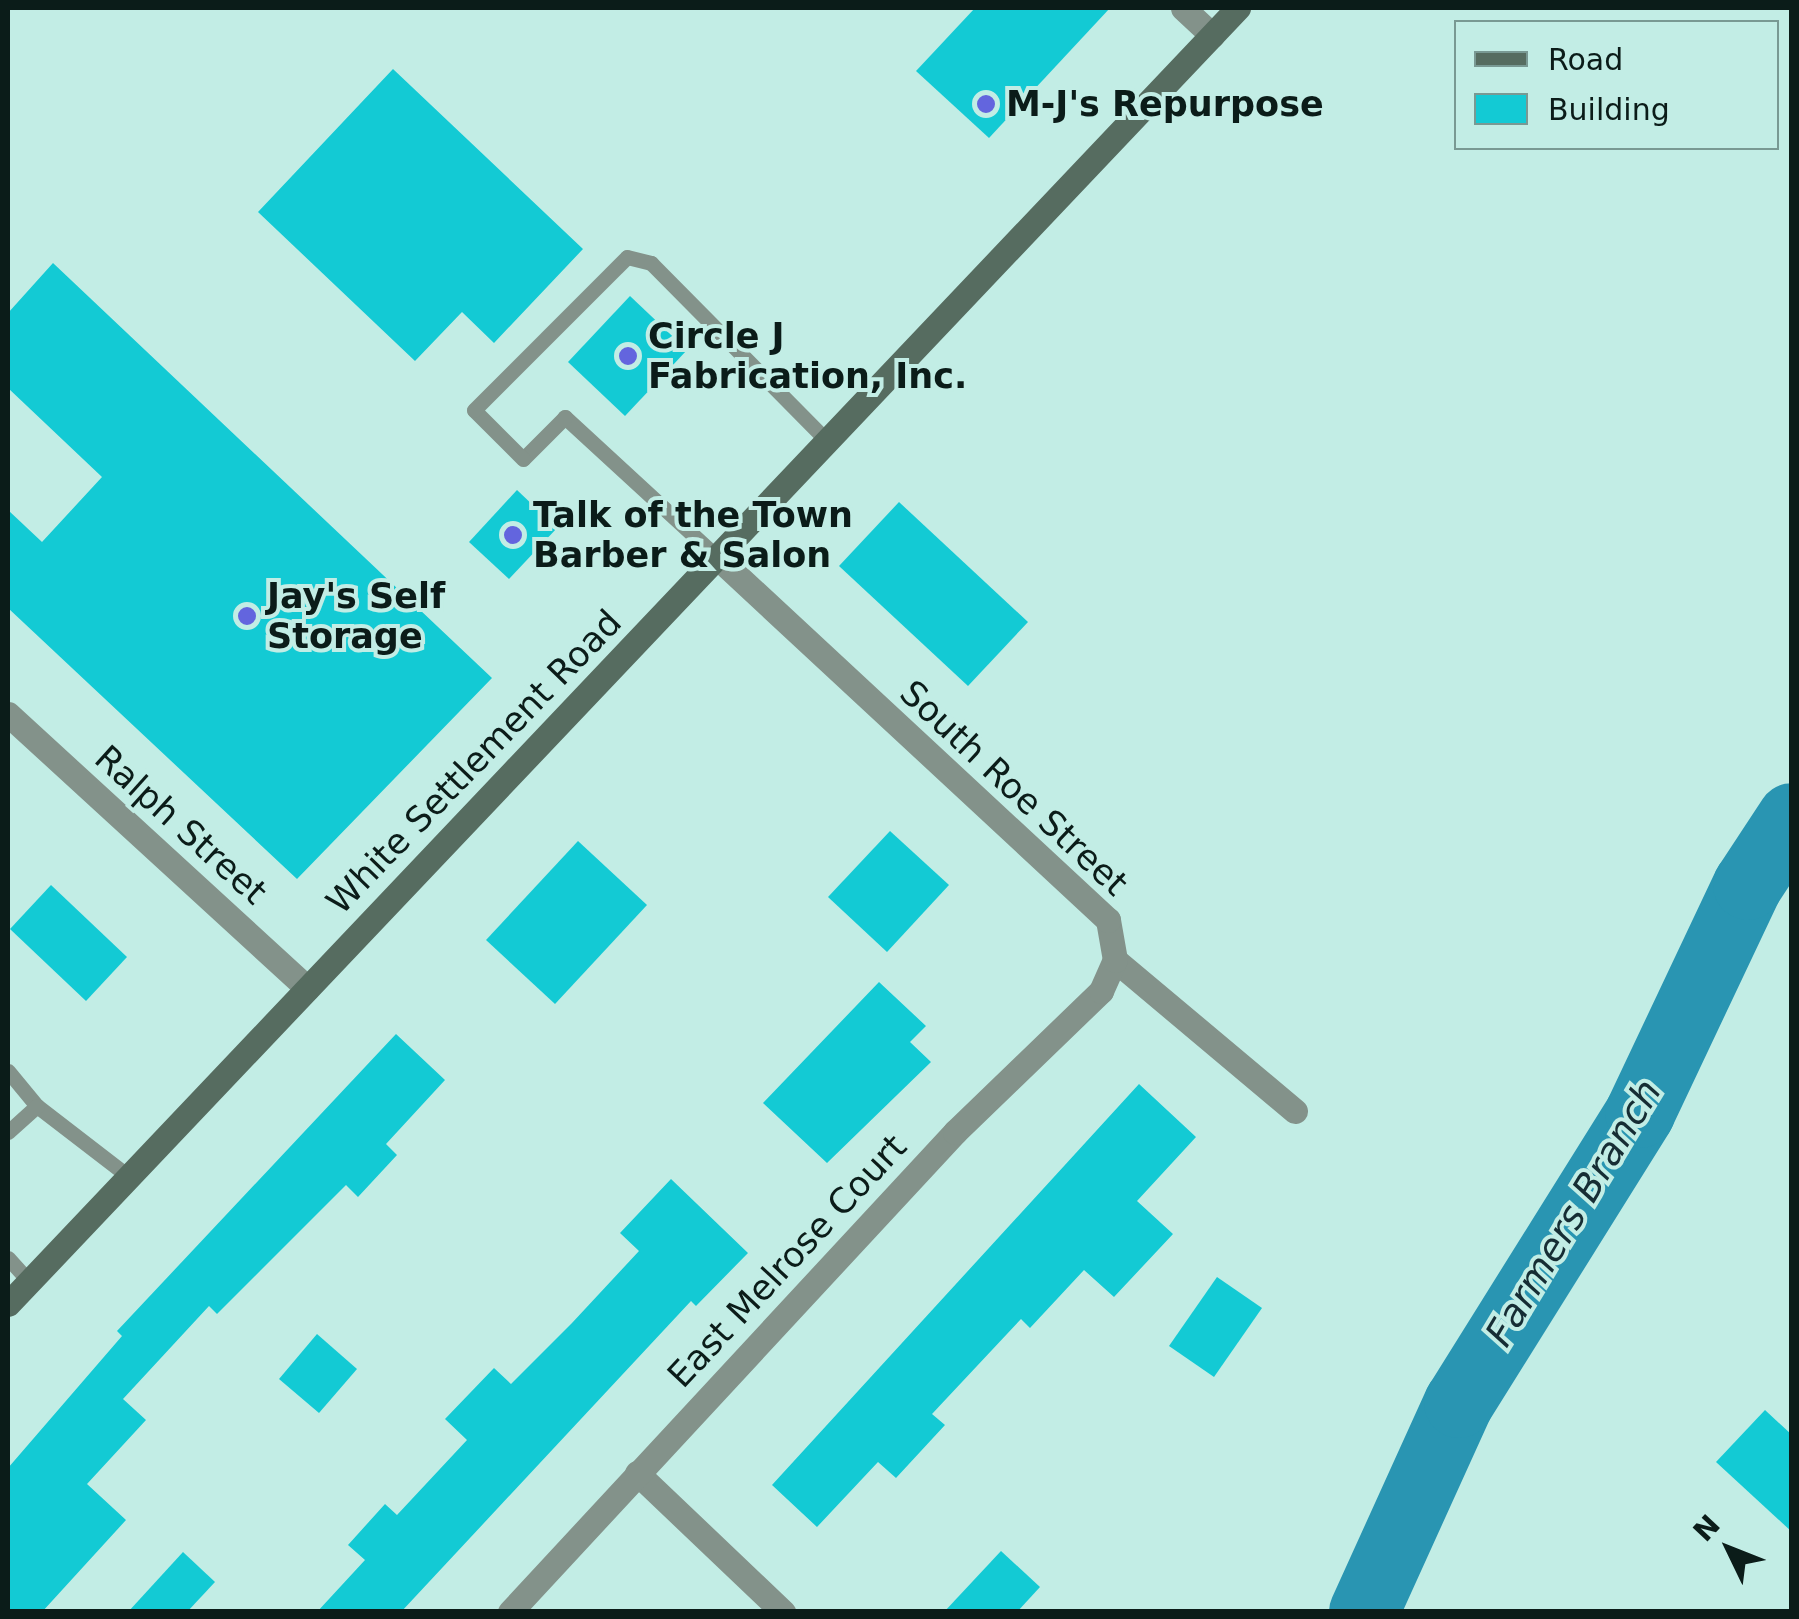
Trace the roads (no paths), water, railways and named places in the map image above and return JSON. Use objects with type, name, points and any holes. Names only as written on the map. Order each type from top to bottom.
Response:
[{"type":"main road","name":"White Settlement Road","points":[[8,1304],[1238,8]]},
{"type":"street","points":[[1183,8],[1212,35]]},
{"type":"street","name":"South Roe Street","points":[[716,557],[1108,920],[1115,960]]},
{"type":"street","name":"Ralph Street","points":[[8,714],[307,988]]},
{"type":"street","points":[[1115,960],[1295,1112]]},
{"type":"street","name":"East Melrose Court","points":[[510,1612],[956,1132],[1102,991],[1115,960]]},
{"type":"street","points":[[637,1473],[783,1612]]},
{"type":"lane","points":[[716,557],[565,416],[524,459],[474,410],[627,257],[650,264],[827,441]]},
{"type":"lane","points":[[8,1071],[37,1106],[128,1176]]},
{"type":"lane","points":[[8,1132],[37,1106]]},
{"type":"lane","points":[[8,1258],[29,1281]]},
{"type":"waterway","name":"Farmers Branch","points":[[1364,1612],[1459,1403],[1640,1113],[1748,885],[1792,818]]},
{"type":"place","name":"M-J's Repurpose","points":[[986,104]]},
{"type":"place","name":"Circle J Fabrication, Inc.","points":[[628,356]]},
{"type":"place","name":"Talk of the Town Barber & Salon","points":[[513,535]]},
{"type":"place","name":"Jay's Self Storage","points":[[247,616]]}]
